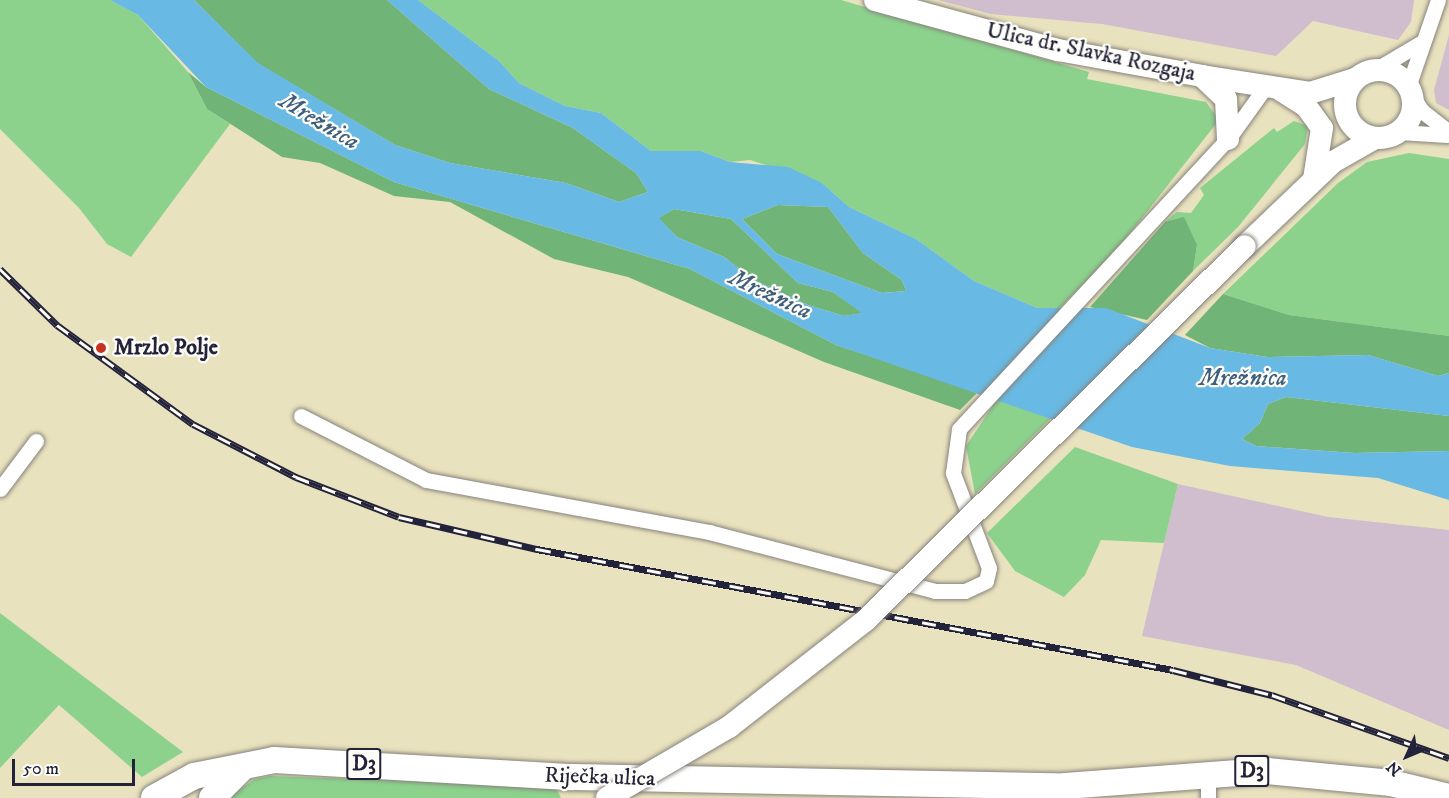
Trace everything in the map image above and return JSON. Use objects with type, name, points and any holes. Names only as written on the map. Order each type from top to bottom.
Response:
[{"type":"main road","name":"Riječka ulica","points":[[154,798],[194,776],[254,761],[687,779],[1054,786]]},
{"type":"main road","points":[[212,798],[225,780],[254,761]]},
{"type":"main road","name":"Riječka ulica","points":[[979,798],[1054,786],[1209,771],[1330,775],[1449,797]]},
{"type":"main road","points":[[687,779],[791,798]]},
{"type":"street","name":"Ulica dr. Slavka Rozgaja","points":[[875,0],[1058,50],[1310,93],[1348,120]]},
{"type":"street","points":[[1399,132],[1412,111],[1410,91],[1438,0]]},
{"type":"street","points":[[1333,162],[1348,120],[1344,99],[1365,74],[1425,40]]},
{"type":"street","name":"Ulica dr. Slavka Rozgaja","points":[[1310,93],[1365,74]]},
{"type":"street","points":[[1365,74],[1394,74],[1410,91],[1429,118],[1449,134]]},
{"type":"street","points":[[1202,76],[1226,99],[1228,139]]},
{"type":"street","points":[[301,416],[426,480],[709,532],[935,591],[965,591],[986,581],[989,568],[953,473],[959,429],[975,407],[1121,256],[1228,139],[1271,87],[1306,106],[1322,128],[1321,162],[1313,181]]},
{"type":"street","points":[[1348,120],[1375,138]]},
{"type":"street","points":[[606,798],[729,727],[866,620],[1333,162],[1375,138],[1399,132],[1449,134]]},
{"type":"street","points":[[0,489],[36,441]]},
{"type":"street","points":[[1208,798],[1209,771]]},
{"type":"shaded area","points":[[938,0],[1414,0],[1411,22],[1398,40],[1313,21],[1276,56],[1102,24],[991,14]]},
{"type":"shaded area","points":[[1449,35],[1449,110],[1436,103],[1434,90]]},
{"type":"shaded area","points":[[1178,484],[1328,517],[1449,530],[1449,730],[1296,665],[1142,636]]},
{"type":"green space","points":[[0,0],[110,0],[138,15],[188,72],[207,109],[230,124],[131,257],[107,244],[79,208],[0,129]]},
{"type":"green space","points":[[194,0],[387,0],[489,89],[573,128],[636,173],[648,192],[619,202],[566,183],[450,163],[395,145],[257,63]]},
{"type":"green space","points":[[418,0],[841,0],[1089,72],[1087,79],[1206,102],[1219,120],[1120,246],[1060,308],[1037,308],[974,281],[916,239],[849,207],[822,183],[750,160],[730,162],[701,151],[651,151],[601,113],[565,106],[519,83],[499,61]]},
{"type":"green space","points":[[188,72],[206,87],[394,182],[690,269],[836,345],[978,392],[960,410],[824,362],[628,277],[554,259],[450,202],[394,196],[320,163],[282,157],[207,109]]},
{"type":"green space","points":[[1294,121],[1308,126],[1305,144],[1238,227],[1193,271],[1197,245],[1165,222],[1177,212],[1191,213],[1204,195],[1200,188],[1274,128],[1277,132]]},
{"type":"green space","points":[[1409,153],[1449,159],[1449,336],[1289,315],[1223,294],[1338,183],[1367,162]]},
{"type":"green space","points":[[778,205],[828,207],[863,253],[902,280],[906,291],[882,293],[777,254],[742,219]]},
{"type":"green space","points":[[674,209],[731,219],[798,283],[833,292],[863,313],[844,316],[808,305],[754,280],[724,257],[677,237],[658,218]]},
{"type":"green space","points":[[1184,217],[1197,245],[1193,271],[1147,320],[1090,307],[1165,222]]},
{"type":"green space","points":[[1223,294],[1289,315],[1449,336],[1449,373],[1438,376],[1368,355],[1267,357],[1210,348],[1185,335]]},
{"type":"green space","points":[[1286,397],[1449,416],[1449,451],[1354,453],[1256,446],[1242,439],[1260,423],[1268,404]]},
{"type":"green space","points":[[998,398],[1052,417],[975,494],[966,446]]},
{"type":"green space","points":[[1075,447],[1178,484],[1164,543],[1101,540],[1085,575],[1064,597],[1015,571],[987,533]]},
{"type":"green space","points":[[0,613],[183,752],[142,777],[59,705],[0,768]]},
{"type":"green space","points":[[270,776],[555,786],[561,798],[227,798],[255,779]]},
{"type":"water","name":"Mrežnica","points":[[110,0],[194,0],[258,63],[395,145],[450,163],[566,183],[619,202],[648,192],[636,173],[573,128],[489,89],[387,0],[418,0],[499,61],[519,83],[565,106],[601,113],[651,151],[701,151],[730,162],[788,167],[822,183],[849,207],[916,239],[974,281],[1037,308],[1106,308],[1210,348],[1267,357],[1368,355],[1438,376],[1449,373],[1449,416],[1286,397],[1268,404],[1260,423],[1242,439],[1256,446],[1354,453],[1449,451],[1449,500],[1378,478],[1230,466],[1132,447],[836,345],[690,269],[394,182],[206,87],[138,15]],"holes":[[[778,205],[828,207],[863,253],[902,280],[906,291],[882,293],[777,254],[742,219]],[[674,209],[731,219],[798,283],[833,292],[862,313],[844,316],[808,305],[754,280],[724,257],[677,237],[659,218]]]},
{"type":"railway","points":[[0,269],[57,325],[193,424],[296,477],[399,517],[537,549],[1173,670],[1272,695],[1449,758]]},
{"type":"place","name":"Mrzlo Polje","points":[[101,348]]}]
